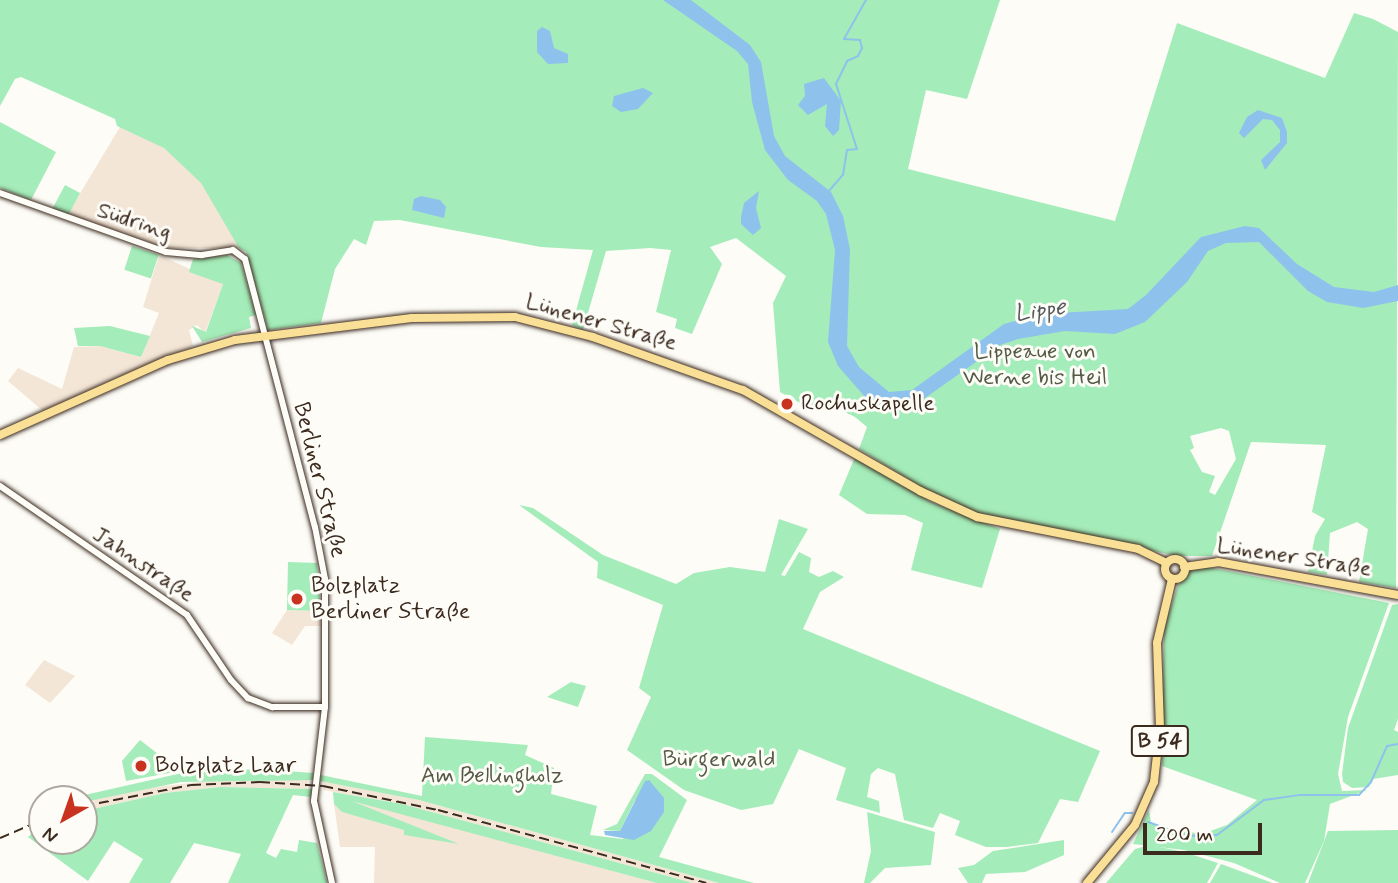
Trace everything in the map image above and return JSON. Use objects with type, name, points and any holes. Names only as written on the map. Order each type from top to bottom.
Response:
[{"type":"main road","name":"Lünener Straße","points":[[0,435],[168,360],[265,336],[460,314],[532,320],[743,390],[957,509],[1016,528],[1138,549],[1167,563]]},
{"type":"main road","points":[[1177,559],[1184,566],[1181,577],[1172,579],[1165,571],[1167,563],[1177,559]]},
{"type":"main road","name":"Lünener Straße","points":[[1184,566],[1218,562],[1398,595]]},
{"type":"main road","name":"B 54","points":[[1087,883],[1135,825],[1154,782],[1160,728],[1156,654],[1172,579]]},
{"type":"street","name":"Südring","points":[[0,193],[166,252],[237,251],[246,262],[265,336]]},
{"type":"street","name":"Berliner Straße","points":[[265,336],[321,559],[326,610],[325,707],[314,801],[332,883]]},
{"type":"street","name":"Jahnstraße","points":[[0,486],[187,615],[231,680],[248,698],[272,707],[325,707]]},
{"type":"shaded area","points":[[120,127],[177,149],[211,180],[239,248],[166,248],[67,215]]},
{"type":"shaded area","points":[[159,255],[223,284],[205,333],[197,325],[189,330],[193,346],[43,411],[8,381],[18,368],[62,389],[74,347],[100,346],[141,357],[159,313],[143,307]]},
{"type":"shaded area","points":[[287,610],[321,611],[321,626],[305,626],[292,645],[272,633]]},
{"type":"shaded area","points":[[44,660],[75,676],[50,703],[25,685]]},
{"type":"shaded area","points":[[233,778],[308,780],[307,789],[220,787],[165,793],[98,808],[98,798],[131,790]]},
{"type":"shaded area","points":[[324,781],[419,800],[719,883],[693,883],[402,804],[323,790]]},
{"type":"shaded area","points":[[344,798],[657,883],[374,883],[375,847],[340,847],[334,804],[343,812],[404,830],[405,835],[453,842]]},
{"type":"green space","name":"Lippeaue von Werne bis Heil","points":[[0,0],[1000,0],[967,99],[926,90],[908,169],[1115,221],[1177,23],[1325,78],[1354,13],[1373,19],[1398,32],[1396,588],[1359,582],[1368,529],[1357,522],[1330,533],[1327,575],[1308,572],[1315,536],[1325,519],[1312,512],[1326,445],[1251,442],[1212,556],[1178,556],[971,514],[936,496],[859,449],[867,427],[855,417],[825,402],[813,410],[780,392],[773,303],[786,276],[736,238],[710,247],[722,264],[692,334],[675,328],[677,319],[656,312],[671,250],[650,248],[606,251],[583,330],[572,325],[593,250],[541,247],[400,220],[374,221],[366,245],[354,239],[335,269],[321,323],[268,330],[246,252],[239,248],[201,183],[164,148],[117,126],[115,119],[21,77],[15,79],[0,106]],"holes":[[[1221,428],[1229,431],[1236,459],[1215,495],[1209,492],[1215,476],[1202,472],[1190,450],[1194,448],[1190,436]]]},
{"type":"green space","points":[[0,122],[56,152],[31,200],[0,188]]},
{"type":"green space","points":[[65,185],[80,193],[68,216],[53,208]]},
{"type":"green space","points":[[132,246],[159,255],[151,278],[124,270]]},
{"type":"green space","points":[[227,255],[241,263],[256,315],[249,317],[251,328],[202,342],[192,326],[206,332],[223,284],[189,272],[193,259]]},
{"type":"green space","points":[[110,326],[150,336],[141,357],[100,346],[78,346],[74,328]]},
{"type":"green space","points":[[855,457],[933,503],[1000,529],[982,588],[911,570],[923,523],[905,515],[867,514],[839,495]]},
{"type":"green space","name":"Bürgerwald","points":[[519,505],[533,508],[603,555],[676,584],[694,573],[730,567],[765,572],[779,519],[808,529],[781,575],[785,576],[799,552],[811,558],[809,572],[819,577],[833,571],[844,577],[820,592],[803,629],[1100,751],[1078,802],[1060,799],[1038,843],[986,847],[955,835],[960,821],[940,813],[933,828],[904,820],[895,774],[878,768],[871,774],[867,797],[879,801],[880,813],[836,800],[846,768],[799,749],[773,804],[741,810],[684,790],[627,750],[651,697],[639,688],[663,605],[597,578],[598,562]]},
{"type":"green space","points":[[288,562],[317,563],[321,611],[287,610]]},
{"type":"green space","points":[[1208,567],[1389,603],[1348,717],[1338,774],[1342,791],[1367,790],[1330,804],[1324,841],[1305,883],[1280,883],[1234,863],[1184,850],[1133,844],[1149,810],[1151,822],[1163,828],[1202,834],[1227,825],[1257,800],[1162,766],[1164,628],[1178,585],[1191,571]]},
{"type":"green space","points":[[1398,604],[1398,719],[1394,730],[1398,732],[1398,775],[1373,779],[1369,787],[1352,788],[1343,782],[1342,774],[1348,728],[1392,605]]},
{"type":"green space","points":[[571,682],[586,686],[578,707],[547,697]]},
{"type":"green space","name":"Am Bellingholz","points":[[425,737],[528,745],[525,755],[554,768],[551,794],[597,806],[590,835],[623,839],[636,798],[620,831],[603,830],[617,824],[645,774],[652,774],[687,800],[659,857],[754,883],[719,883],[419,800],[320,781],[321,775],[422,796]]},
{"type":"green space","points":[[140,740],[180,771],[126,781],[122,761]]},
{"type":"green space","points":[[258,769],[313,773],[313,780],[181,782],[98,799],[98,792],[182,773]]},
{"type":"green space","points":[[220,787],[312,789],[311,797],[293,795],[266,853],[276,858],[281,849],[297,852],[299,840],[317,843],[327,883],[228,883],[241,854],[194,843],[170,883],[129,883],[143,859],[114,841],[88,881],[53,855],[98,855],[98,808],[165,793]]},
{"type":"green space","points":[[333,792],[402,804],[693,883],[657,883],[352,801],[459,844],[404,835],[404,830],[342,812],[334,804]]},
{"type":"green space","points":[[867,812],[935,832],[931,865],[885,868],[870,883],[864,883],[871,851]]},
{"type":"green space","points":[[1398,830],[1398,883],[1308,883],[1328,831]]},
{"type":"green space","points":[[1064,840],[1064,855],[1025,872],[986,874],[982,883],[968,883],[958,868],[974,865],[993,851]]},
{"type":"green space","points":[[1150,845],[1218,863],[1207,883],[1106,883],[1135,849]]},
{"type":"green space","points":[[1221,864],[1273,883],[1210,883]]},
{"type":"water","points":[[663,0],[691,0],[750,45],[761,62],[774,136],[785,156],[831,192],[843,216],[850,249],[847,346],[859,367],[889,392],[912,390],[1004,324],[1041,314],[1128,309],[1146,295],[1201,237],[1245,226],[1259,228],[1297,264],[1334,287],[1374,292],[1398,285],[1398,301],[1363,308],[1327,302],[1308,291],[1259,242],[1226,243],[1208,251],[1187,282],[1145,322],[1115,334],[1065,331],[1018,339],[1000,345],[918,403],[905,408],[877,404],[865,397],[838,366],[828,342],[835,250],[826,214],[817,201],[788,180],[765,150],[752,102],[748,64],[737,51]]},
{"type":"water","points":[[542,27],[550,31],[554,48],[568,54],[568,63],[548,64],[537,52],[537,31]]},
{"type":"water","points":[[824,78],[841,101],[839,130],[833,136],[825,126],[827,104],[808,115],[798,105],[805,96],[804,84]]},
{"type":"water","points":[[643,88],[653,93],[638,109],[621,112],[612,106],[614,96]]},
{"type":"water","points":[[1258,110],[1282,118],[1287,132],[1287,143],[1265,170],[1261,160],[1280,142],[1280,130],[1272,120],[1263,119],[1244,138],[1239,133],[1247,117]]},
{"type":"water","points":[[759,191],[756,208],[761,228],[753,235],[741,224],[741,217],[744,203]]},
{"type":"water","points":[[421,196],[440,200],[446,207],[444,218],[412,210],[414,199]]},
{"type":"water","points":[[649,780],[664,798],[664,812],[651,831],[634,840],[605,835],[604,831],[620,831],[645,781]]},
{"type":"waterway","points":[[828,192],[843,175],[847,150],[857,149],[836,84],[847,61],[858,56],[862,48],[860,40],[844,39],[866,0]]},
{"type":"waterway","points":[[1148,822],[1188,836],[1217,835],[1264,800],[1299,795],[1359,795],[1371,782],[1387,746],[1398,744]]},
{"type":"waterway","points":[[1112,832],[1125,813],[1132,813]]},
{"type":"railway","points":[[98,803],[191,785],[260,782],[323,786],[438,810],[706,883]]},
{"type":"railway","points":[[0,838],[28,826]]},
{"type":"place","name":"Rochuskapelle","points":[[787,404]]},
{"type":"place","name":"Bolzplatz Berliner Straße","points":[[297,599]]},
{"type":"place","name":"Bolzplatz Laar","points":[[141,766]]},
{"type":"water label","name":"Lippe","points":[[1040,311]]}]
